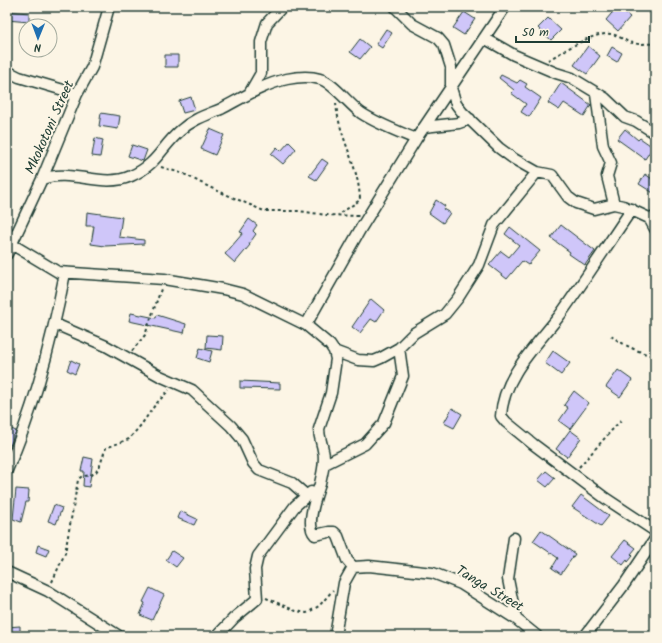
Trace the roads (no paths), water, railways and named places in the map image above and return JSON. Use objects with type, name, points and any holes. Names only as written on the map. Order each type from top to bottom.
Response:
[{"type":"street","name":"Mkokotoni Street","points":[[7,254],[13,245],[42,179],[77,94],[92,66],[109,7]]},
{"type":"street","points":[[250,94],[261,73],[261,42],[267,23],[282,7]]},
{"type":"street","points":[[395,7],[412,24],[438,38],[444,45],[451,67],[451,88],[456,104],[499,148],[537,172],[552,175],[568,197],[576,203],[587,208],[594,209],[614,204],[632,209],[649,218],[655,229]]},
{"type":"street","points":[[306,325],[368,217],[416,139],[505,7]]},
{"type":"street","points":[[484,38],[514,55],[556,73],[572,78],[612,103],[624,117],[636,121],[655,133]]},
{"type":"street","points":[[7,71],[19,77],[77,94]]},
{"type":"street","points":[[42,179],[55,175],[115,180],[130,177],[151,165],[179,131],[191,121],[280,81],[301,78],[321,79],[330,84],[362,113],[384,126],[416,139]]},
{"type":"street","points":[[596,94],[603,146],[611,163],[607,176],[614,204]]},
{"type":"street","points":[[424,127],[459,123],[470,119]]},
{"type":"street","points":[[13,245],[50,268],[65,274],[95,274],[164,279],[243,294],[306,325],[334,350],[358,360],[374,361],[399,348],[414,333],[444,314],[458,298],[479,265],[494,225],[537,172]]},
{"type":"street","points":[[632,209],[559,316],[516,372],[502,405],[501,416],[506,422],[605,498],[655,531]]},
{"type":"street","points":[[7,470],[25,428],[55,324],[65,274]]},
{"type":"street","points":[[55,324],[128,357],[176,384],[196,393],[231,426],[242,440],[253,463],[259,470],[292,483],[306,496]]},
{"type":"street","points":[[324,464],[365,444],[384,423],[403,376],[399,348]]},
{"type":"street","points":[[334,350],[336,359],[334,376],[319,429],[319,438],[323,449],[324,464],[313,506],[311,532],[315,535],[334,532],[338,536],[347,560],[353,567],[344,582],[335,636]]},
{"type":"street","points":[[217,636],[234,618],[257,599],[254,569],[258,556],[295,506],[320,484]]},
{"type":"street","points":[[514,538],[508,579],[516,619]]},
{"type":"street","points":[[585,636],[624,585],[655,539]]},
{"type":"street","name":"Tanga Street","points":[[353,567],[369,566],[433,573],[461,584],[516,619],[537,636]]},
{"type":"street","points":[[7,572],[48,591],[119,636]]}]
